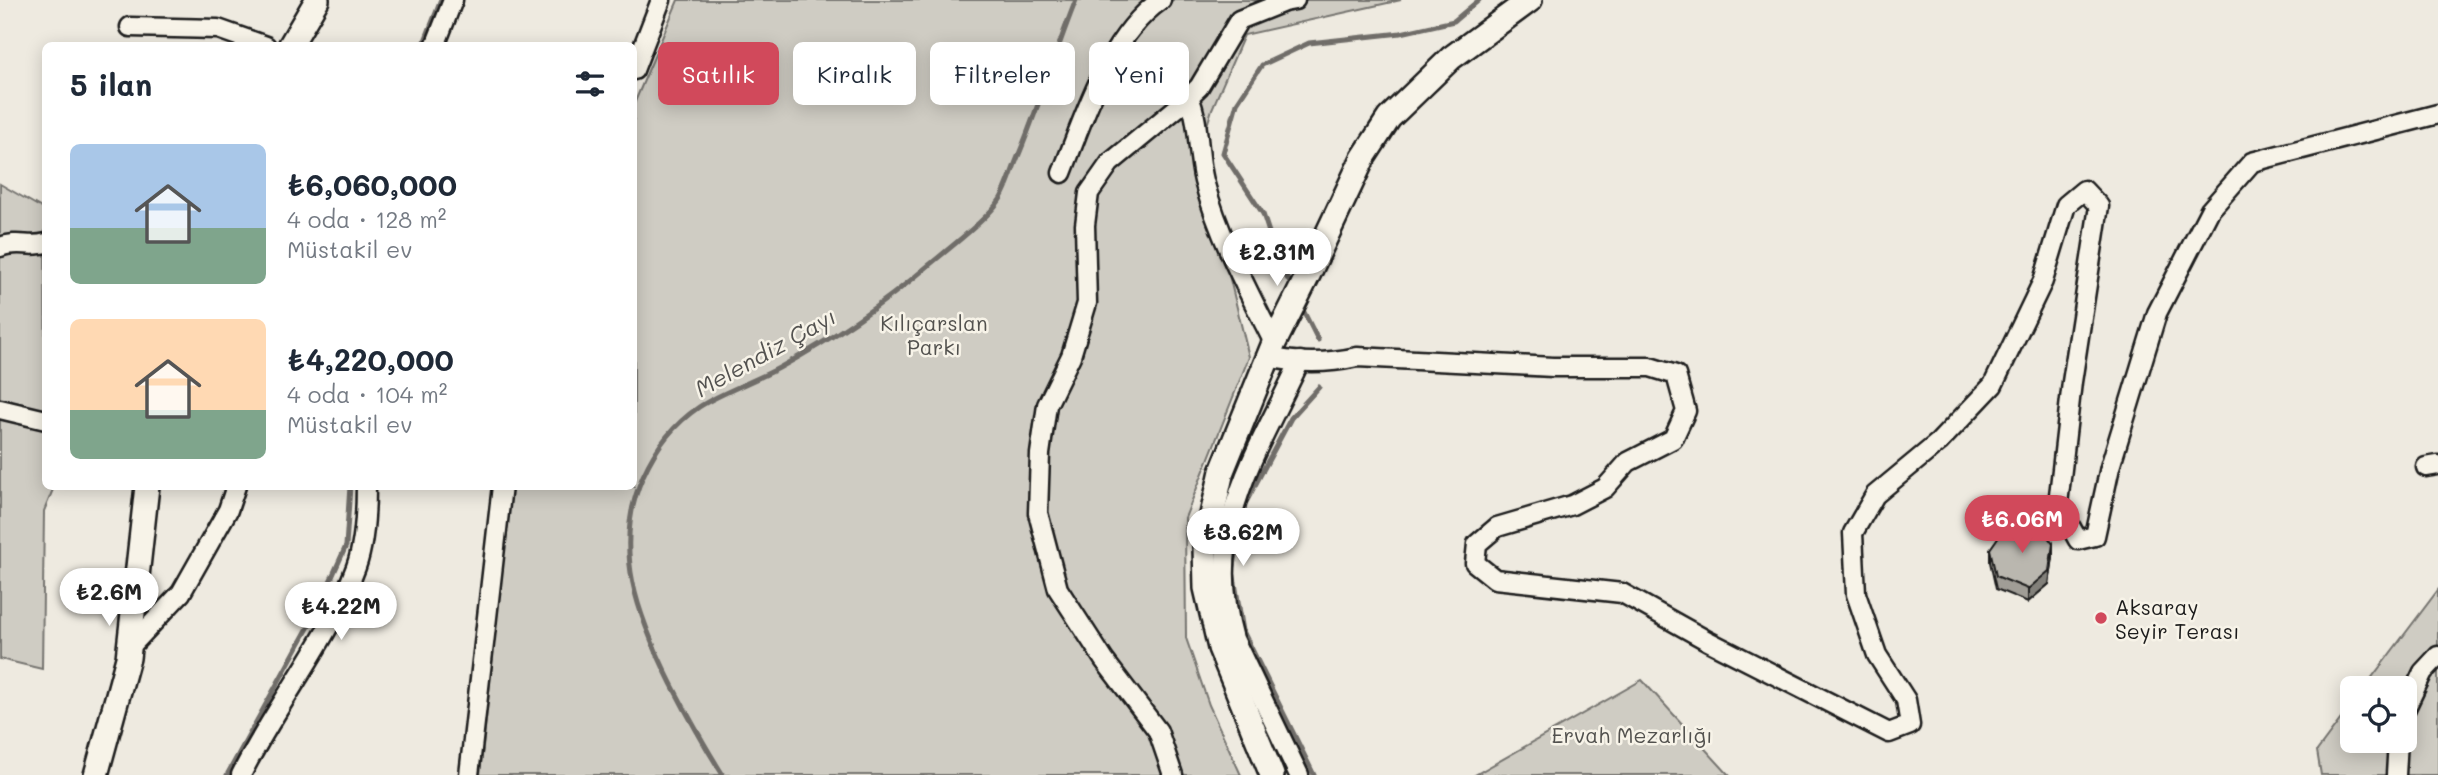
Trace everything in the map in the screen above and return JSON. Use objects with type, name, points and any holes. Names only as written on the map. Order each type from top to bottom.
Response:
[{"type":"main road","points":[[292,42],[317,0]]},
{"type":"main road","points":[[1272,775],[1220,648],[1206,587],[1205,546],[1222,471],[1275,341],[1363,158],[1389,118],[1451,58],[1530,0]]},
{"type":"main road","points":[[96,775],[129,648],[147,490]]},
{"type":"street","points":[[437,42],[453,0]]},
{"type":"street","points":[[637,62],[660,0]]},
{"type":"street","points":[[1062,173],[1102,71],[1146,10],[1161,0]]},
{"type":"street","points":[[1295,0],[1240,20],[1199,87],[1189,97],[1195,114],[1199,158],[1210,202],[1241,276],[1275,341],[1300,362],[1330,363],[1357,357],[1553,367],[1650,367],[1676,374],[1686,411],[1673,439],[1628,462],[1605,488],[1572,505],[1497,527],[1477,544],[1475,563],[1495,579],[1622,593],[1889,733],[1910,724],[1906,700],[1877,655],[1856,594],[1853,533],[1875,495],[1939,442],[1993,385],[2043,281],[2066,205],[2084,190],[2099,206],[2071,382],[2058,504],[2078,540],[2095,536],[2110,467],[2157,313],[2210,211],[2252,162],[2438,114]]},
{"type":"street","points":[[130,27],[218,29],[255,42]]},
{"type":"street","points":[[1173,775],[1158,732],[1104,660],[1058,589],[1039,517],[1037,488],[1047,405],[1071,356],[1087,303],[1085,225],[1089,193],[1110,163],[1179,105]]},
{"type":"street","points":[[0,247],[10,243],[42,244]]},
{"type":"street","points":[[1299,775],[1234,639],[1227,617],[1223,575],[1226,537],[1237,496],[1300,362]]},
{"type":"street","points":[[0,409],[42,419]]},
{"type":"street","points":[[129,648],[181,593],[228,510],[235,490]]},
{"type":"street","points":[[241,775],[333,617],[357,564],[366,490]]},
{"type":"street","points":[[470,775],[502,490]]},
{"type":"street","points":[[2417,685],[2423,672],[2438,656]]},
{"type":"street","points":[[2396,775],[2397,753]]},
{"type":"green space","name":"Kılıçarslan Parkı","points":[[678,0],[1401,0],[1244,35],[1212,109],[1199,152],[1249,357],[1185,518],[1186,638],[1209,705],[1241,775],[480,775],[511,490],[637,490],[637,97],[658,47],[658,105],[779,105],[779,42],[660,42]]},
{"type":"green space","points":[[0,184],[42,208],[42,490],[53,490],[44,511],[42,669],[0,659]]},
{"type":"green space","points":[[2438,590],[2438,775],[2321,775],[2317,751],[2340,720],[2340,753],[2417,753],[2417,676],[2373,676]]},
{"type":"green space","name":"Ervah Mezarlığı","points":[[1642,680],[1729,775],[1475,775]]},
{"type":"building","points":[[2006,526],[2040,526],[2053,544],[2049,571],[2028,589],[1996,576],[1990,549]]},
{"type":"waterway","points":[[425,42],[441,0]]},
{"type":"waterway","name":"Melendiz Çayı","points":[[723,775],[671,683],[639,607],[629,556],[629,529],[643,476],[666,438],[681,421],[699,407],[779,368],[856,321],[911,280],[987,215],[1008,184],[1076,0]]},
{"type":"waterway","points":[[1294,291],[1278,260],[1263,214],[1223,153],[1237,103],[1262,65],[1309,43],[1401,33],[1454,21],[1479,0]]},
{"type":"waterway","points":[[1301,306],[1318,340]]},
{"type":"waterway","points":[[1314,775],[1243,631],[1233,571],[1245,504],[1291,418],[1319,387]]},
{"type":"waterway","points":[[227,775],[314,617],[346,546],[350,490]]},
{"type":"place","name":"Aksaray Seyir Terası","points":[[2101,618]]}]
